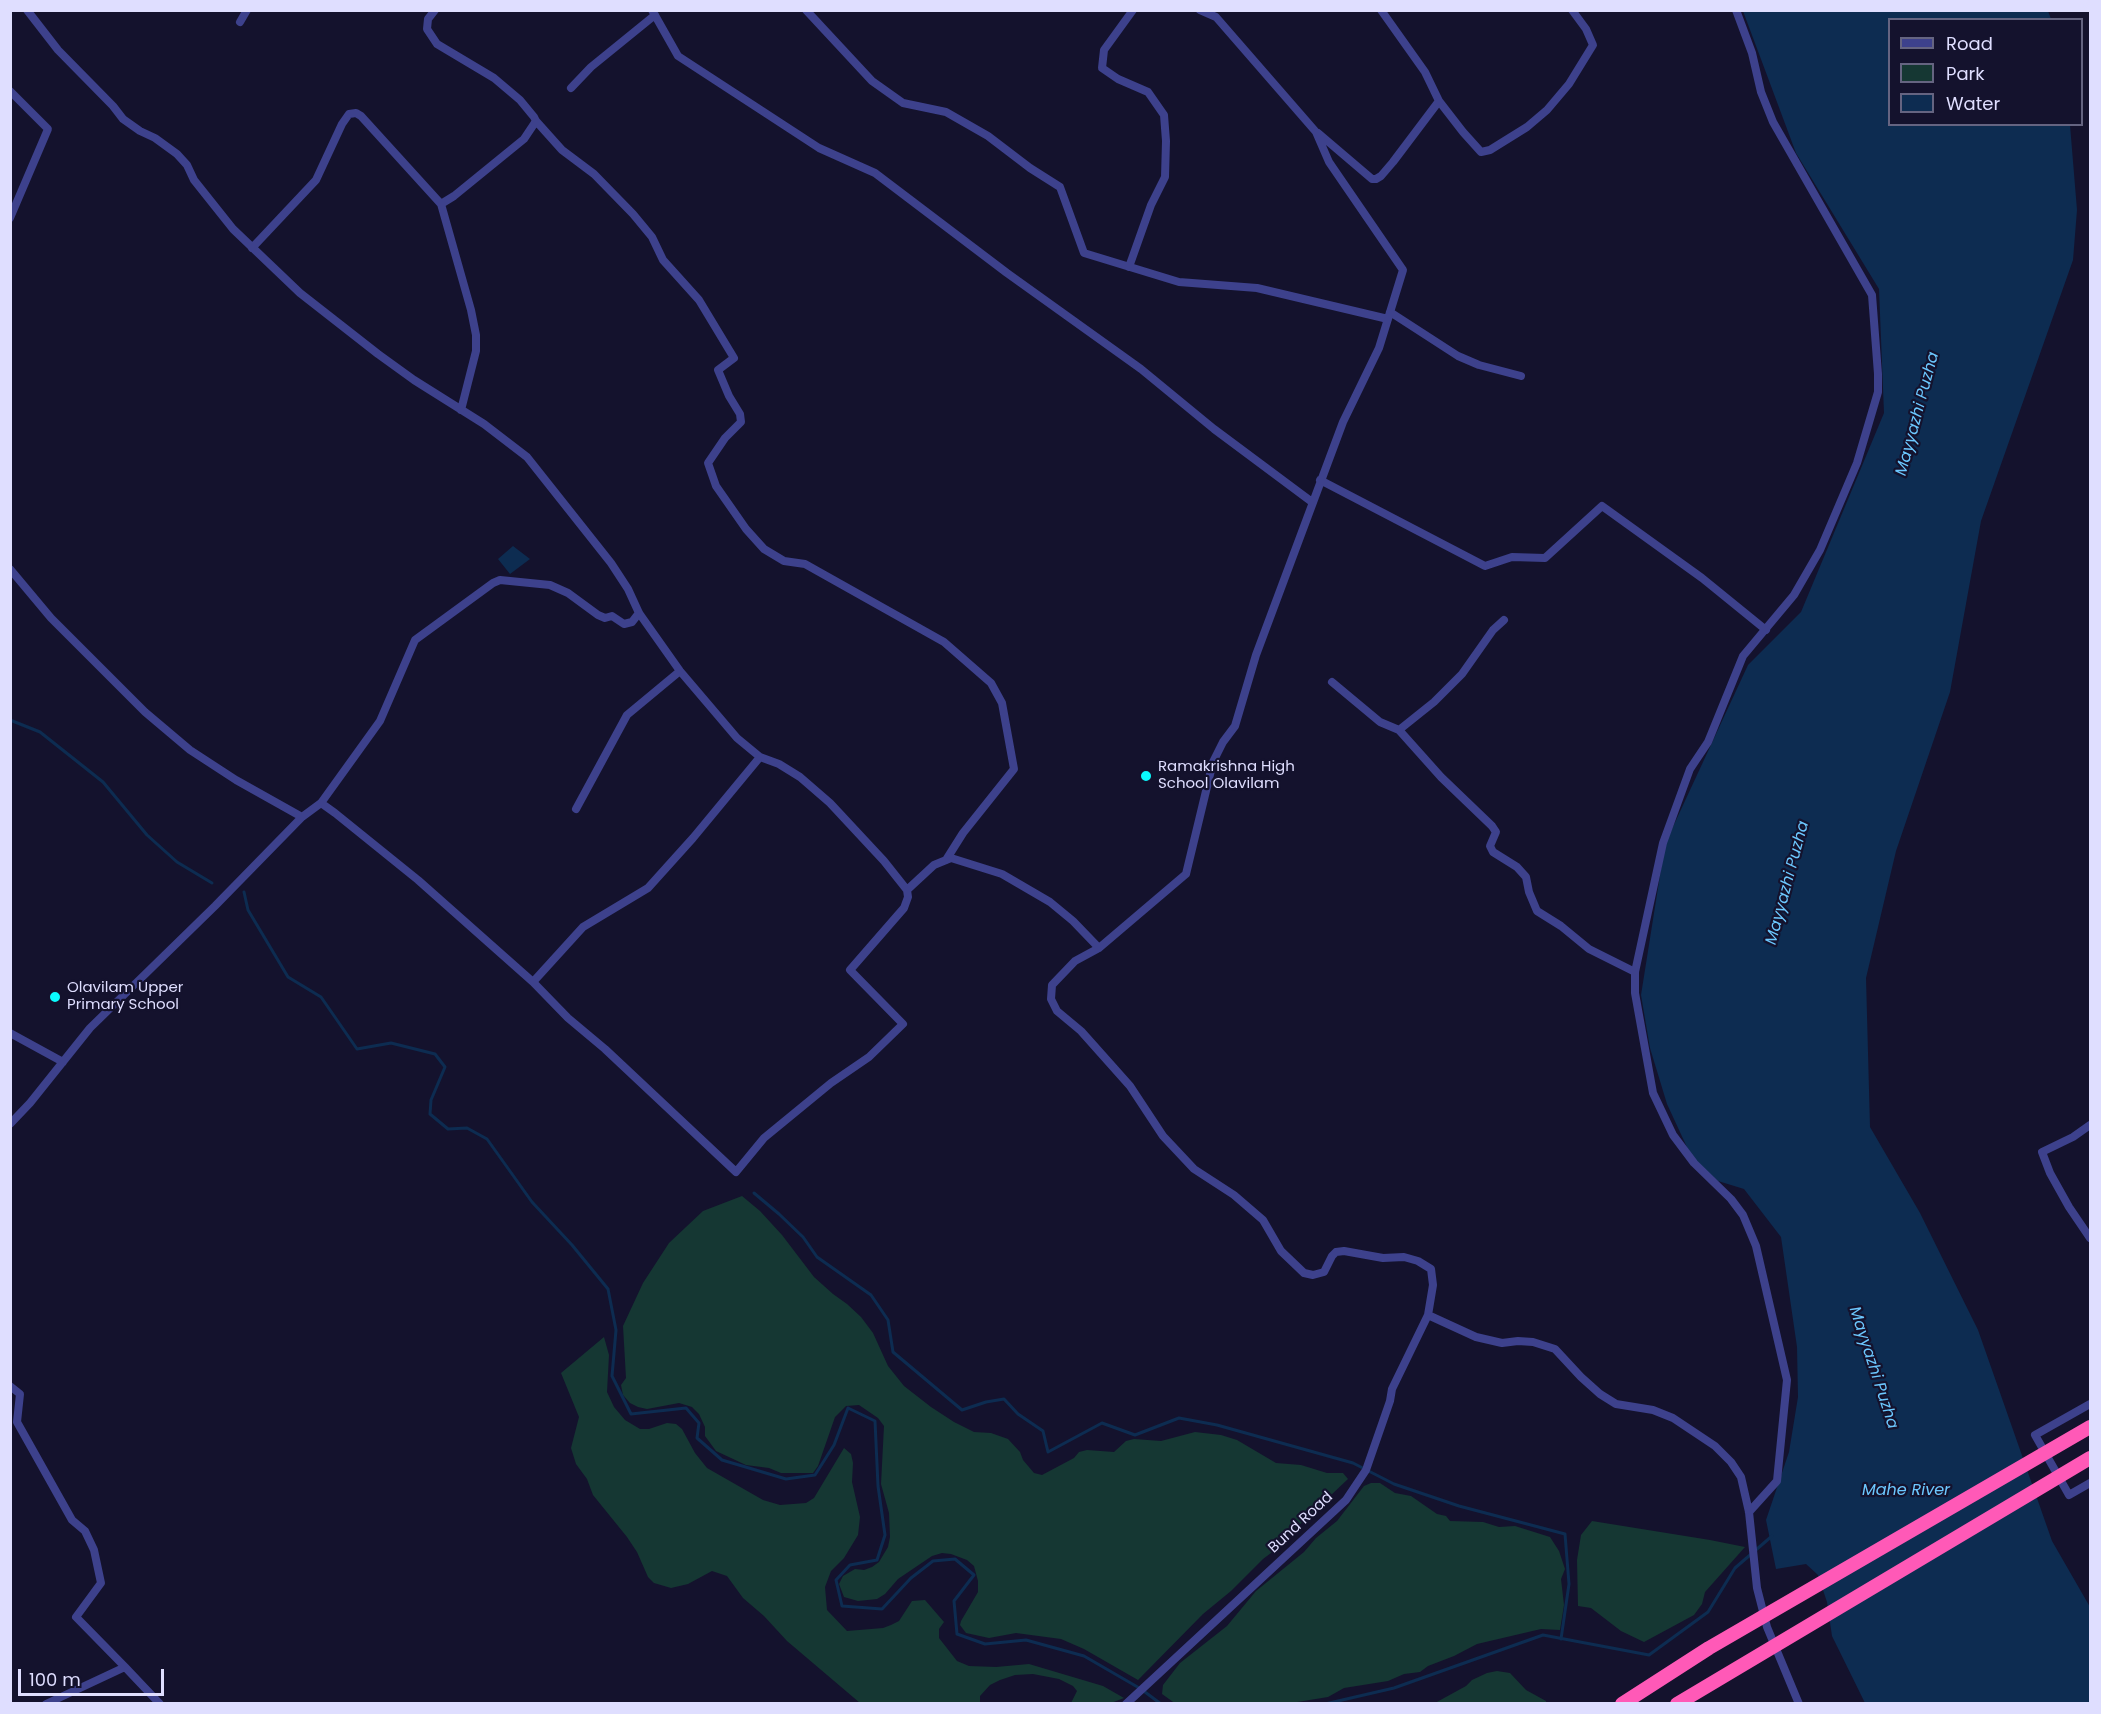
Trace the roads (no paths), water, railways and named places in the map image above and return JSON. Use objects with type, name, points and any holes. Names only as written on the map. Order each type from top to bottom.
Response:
[{"type":"highway","points":[[1622,1704],[1709,1648],[2091,1427]]},
{"type":"highway","points":[[1677,1704],[2091,1458]]},
{"type":"street","points":[[27,10],[58,50],[123,119],[177,154],[232,229],[300,293],[414,380],[484,424],[527,457],[611,563],[639,613],[680,671],[737,738],[760,757],[779,764],[800,777],[830,803],[884,861],[907,890],[908,897],[904,908],[850,970],[903,1024],[869,1058],[831,1083],[764,1138],[736,1172],[605,1048],[568,1018],[532,982],[418,880],[358,830],[321,803]]},
{"type":"street","points":[[240,22],[247,10]]},
{"type":"street","points":[[435,10],[428,19],[427,28],[437,44],[494,78],[520,100],[562,150],[594,174],[633,214],[652,237],[663,260],[699,300],[734,358],[718,370],[740,414],[741,422],[725,438],[708,463],[716,486],[746,529],[765,549],[784,561],[805,564],[944,642],[991,683],[1002,703],[1014,769],[963,833],[946,860]]},
{"type":"street","points":[[806,10],[872,81],[903,103],[946,112],[988,136],[1030,168],[1060,187],[1084,253],[1179,282],[1257,288],[1389,315],[1458,356],[1479,365],[1521,376]]},
{"type":"street","points":[[1129,267],[1151,205],[1166,177],[1164,115],[1148,92],[1118,79],[1102,68],[1104,50],[1133,10]]},
{"type":"street","points":[[1200,10],[1216,18],[1316,132],[1372,179],[1381,176],[1439,101]]},
{"type":"street","points":[[1381,10],[1425,72],[1439,101],[1481,152],[1490,150],[1527,127],[1547,110],[1569,84],[1593,45],[1586,29],[1572,10]]},
{"type":"street","points":[[1736,10],[1752,53],[1761,92],[1773,122],[1872,296],[1878,374],[1878,392],[1857,463],[1820,550],[1794,595],[1743,656],[1708,742],[1690,769],[1663,843],[1635,972],[1635,993],[1653,1093],[1672,1135],[1694,1163],[1731,1199],[1743,1215],[1756,1246],[1788,1380],[1777,1481],[1749,1512]]},
{"type":"street","points":[[571,88],[591,67],[654,13],[678,56],[819,148],[875,173],[1007,273],[1141,369],[1214,429],[1312,502]]},
{"type":"street","points":[[10,91],[48,129],[10,218]]},
{"type":"street","points":[[252,248],[316,180],[349,114],[356,113],[361,116],[441,204],[476,335],[476,351],[461,410]]},
{"type":"street","points":[[441,204],[524,139],[536,121]]},
{"type":"street","points":[[907,890],[934,865],[951,858],[1002,874],[1026,887],[1050,902],[1073,921],[1099,948],[1186,874],[1213,762],[1222,742],[1235,726],[1256,655],[1320,480],[1343,422],[1379,348],[1403,270],[1329,162],[1316,132]]},
{"type":"street","points":[[1320,480],[1485,566],[1512,557],[1545,558],[1602,506],[1702,578],[1766,630]]},
{"type":"street","points":[[10,569],[51,618],[145,712],[190,750],[236,780],[303,817]]},
{"type":"street","points":[[10,1124],[30,1103],[90,1028],[303,817],[321,803],[380,721],[415,640],[500,580],[550,585],[568,593],[598,615],[605,618],[612,616],[624,624],[632,622],[639,613]]},
{"type":"street","points":[[1399,730],[1422,713],[1462,674],[1486,638],[1504,620]]},
{"type":"street","points":[[576,809],[627,715],[680,671]]},
{"type":"street","points":[[1332,682],[1380,722],[1399,730],[1441,777],[1492,826],[1496,832],[1490,846],[1493,852],[1517,867],[1526,877],[1529,884],[1528,892],[1537,911],[1589,949],[1635,972]]},
{"type":"street","points":[[532,982],[583,927],[648,888],[760,757]]},
{"type":"street","name":"Bund Road","points":[[1099,948],[1075,961],[1052,985],[1051,999],[1058,1011],[1081,1031],[1130,1086],[1163,1136],[1194,1169],[1234,1195],[1263,1220],[1281,1251],[1304,1273],[1313,1275],[1324,1272],[1332,1256],[1336,1252],[1344,1251],[1383,1258],[1404,1257],[1424,1263],[1431,1269],[1433,1276],[1428,1315],[1392,1389],[1366,1470],[1346,1500],[1125,1704]]},
{"type":"street","points":[[10,1033],[63,1062]]},
{"type":"street","points":[[2091,1125],[2073,1137],[2042,1152],[2050,1173],[2069,1207],[2091,1238]]},
{"type":"street","points":[[1428,1315],[1476,1337],[1502,1343],[1518,1341],[1543,1344],[1555,1350],[1581,1377],[1616,1404],[1653,1410],[1673,1418],[1715,1446],[1731,1462],[1741,1477],[1749,1512],[1756,1588],[1767,1627],[1799,1704]]},
{"type":"street","points":[[10,1386],[20,1394],[14,1409],[17,1422],[72,1521],[85,1531],[94,1550],[101,1583],[76,1617],[160,1704]]},
{"type":"street","points":[[2091,1404],[2035,1435],[2069,1495],[2091,1484]]},
{"type":"street","points":[[46,1704],[125,1667]]},
{"type":"water","name":"Mahe River","points":[[1743,11],[2048,11],[2051,18],[1888,18],[1888,126],[2070,126],[2077,210],[2073,260],[1981,521],[1950,692],[1896,851],[1866,978],[1870,1127],[1920,1213],[1978,1330],[2052,1541],[2090,1607],[2090,1703],[1865,1703],[1832,1636],[1827,1602],[1818,1575],[1806,1564],[1776,1569],[1766,1520],[1789,1452],[1798,1397],[1797,1347],[1781,1237],[1744,1189],[1718,1181],[1692,1158],[1667,1104],[1650,1048],[1641,995],[1665,844],[1748,665],[1801,612],[1884,413],[1879,289],[1796,153]]},
{"type":"water","points":[[513,546],[530,559],[510,574],[498,559]]},
{"type":"waterway","points":[[10,720],[40,732],[103,782],[147,835],[177,862],[212,883]]},
{"type":"waterway","points":[[244,892],[248,910],[288,977],[321,997],[357,1049],[391,1043],[435,1054],[445,1067],[431,1100],[430,1114],[448,1129],[467,1128],[487,1139],[532,1202],[572,1245],[608,1289],[616,1330],[612,1376],[631,1414],[686,1408],[699,1423],[697,1438],[722,1460],[786,1479],[815,1475],[834,1445],[848,1408],[875,1421],[878,1486],[885,1535],[877,1560],[850,1565],[836,1580],[842,1606],[882,1609],[911,1578],[933,1561],[955,1559],[974,1575],[954,1601],[957,1634],[985,1644],[1026,1640],[1084,1656],[1141,1689],[1161,1704]]},
{"type":"waterway","points":[[754,1193],[803,1237],[817,1257],[871,1295],[888,1320],[893,1352],[962,1410],[1004,1399],[1018,1414],[1043,1431],[1048,1452],[1102,1423],[1135,1435],[1179,1418],[1217,1425],[1353,1463],[1394,1484],[1459,1506],[1565,1534],[1569,1584],[1561,1639]]},
{"type":"waterway","points":[[1325,1704],[1394,1688],[1543,1635],[1649,1655],[1708,1612],[1735,1568],[1772,1536]]},
{"type":"place","name":"Ramakrishna High School Olavilam","points":[[1146,776]]},
{"type":"place","name":"Olavilam Upper Primary School","points":[[55,997]]},
{"type":"water label","name":"Mayyazhi Puzha","points":[[1918,414]]},
{"type":"water label","name":"Mayyazhi Puzha","points":[[1788,883]]},
{"type":"water label","name":"Mayyazhi Puzha","points":[[1873,1368]]}]
